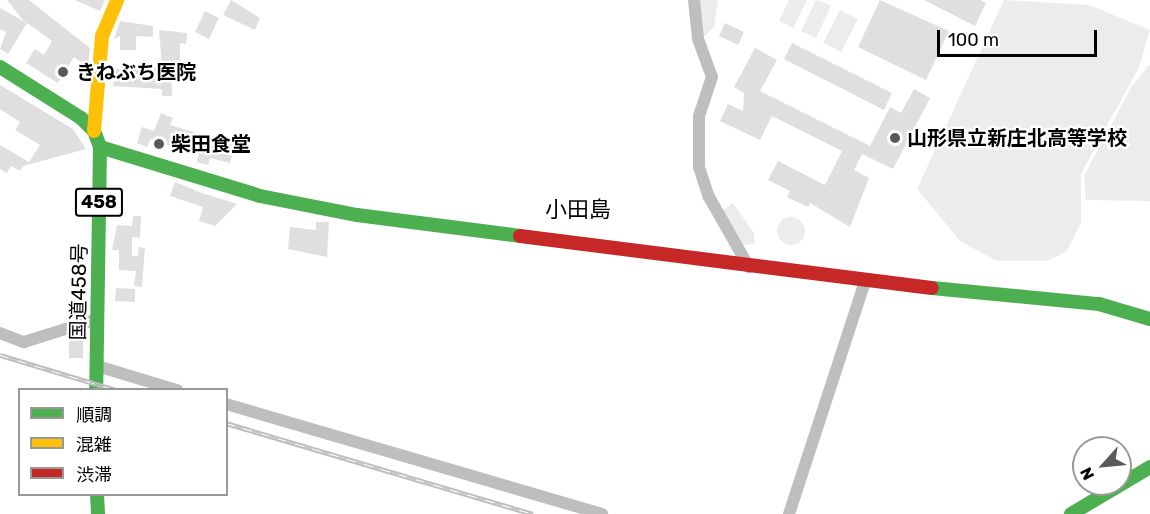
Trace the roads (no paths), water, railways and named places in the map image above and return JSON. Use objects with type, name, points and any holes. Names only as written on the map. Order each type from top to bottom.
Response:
[{"type":"main road","points":[[0,67],[94,131],[102,36],[117,0]]},
{"type":"main road","name":"国道458号","points":[[94,131],[100,147],[96,388]]},
{"type":"main road","points":[[100,147],[260,196],[357,215],[866,282],[1099,304],[1150,319]]},
{"type":"main road","points":[[1071,514],[1150,467]]},
{"type":"main road","points":[[98,496],[98,514]]},
{"type":"street","points":[[694,0],[698,39],[712,77],[699,116],[699,167],[710,197],[749,267]]},
{"type":"street","points":[[789,514],[866,282]]},
{"type":"street","points":[[0,333],[24,342],[98,319]]},
{"type":"street","points":[[97,366],[170,388]]},
{"type":"street","points":[[228,405],[602,514]]},
{"type":"railway","points":[[0,355],[109,388]]},
{"type":"railway","points":[[228,424],[533,514]]},
{"type":"place","name":"きねぶち医院","points":[[63,72]]},
{"type":"place","name":"山形県立新庄北高等学校","points":[[895,138]]},
{"type":"place","name":"柴田食堂","points":[[159,144]]},
{"type":"district","name":"小田島","points":[[578,210]]}]
